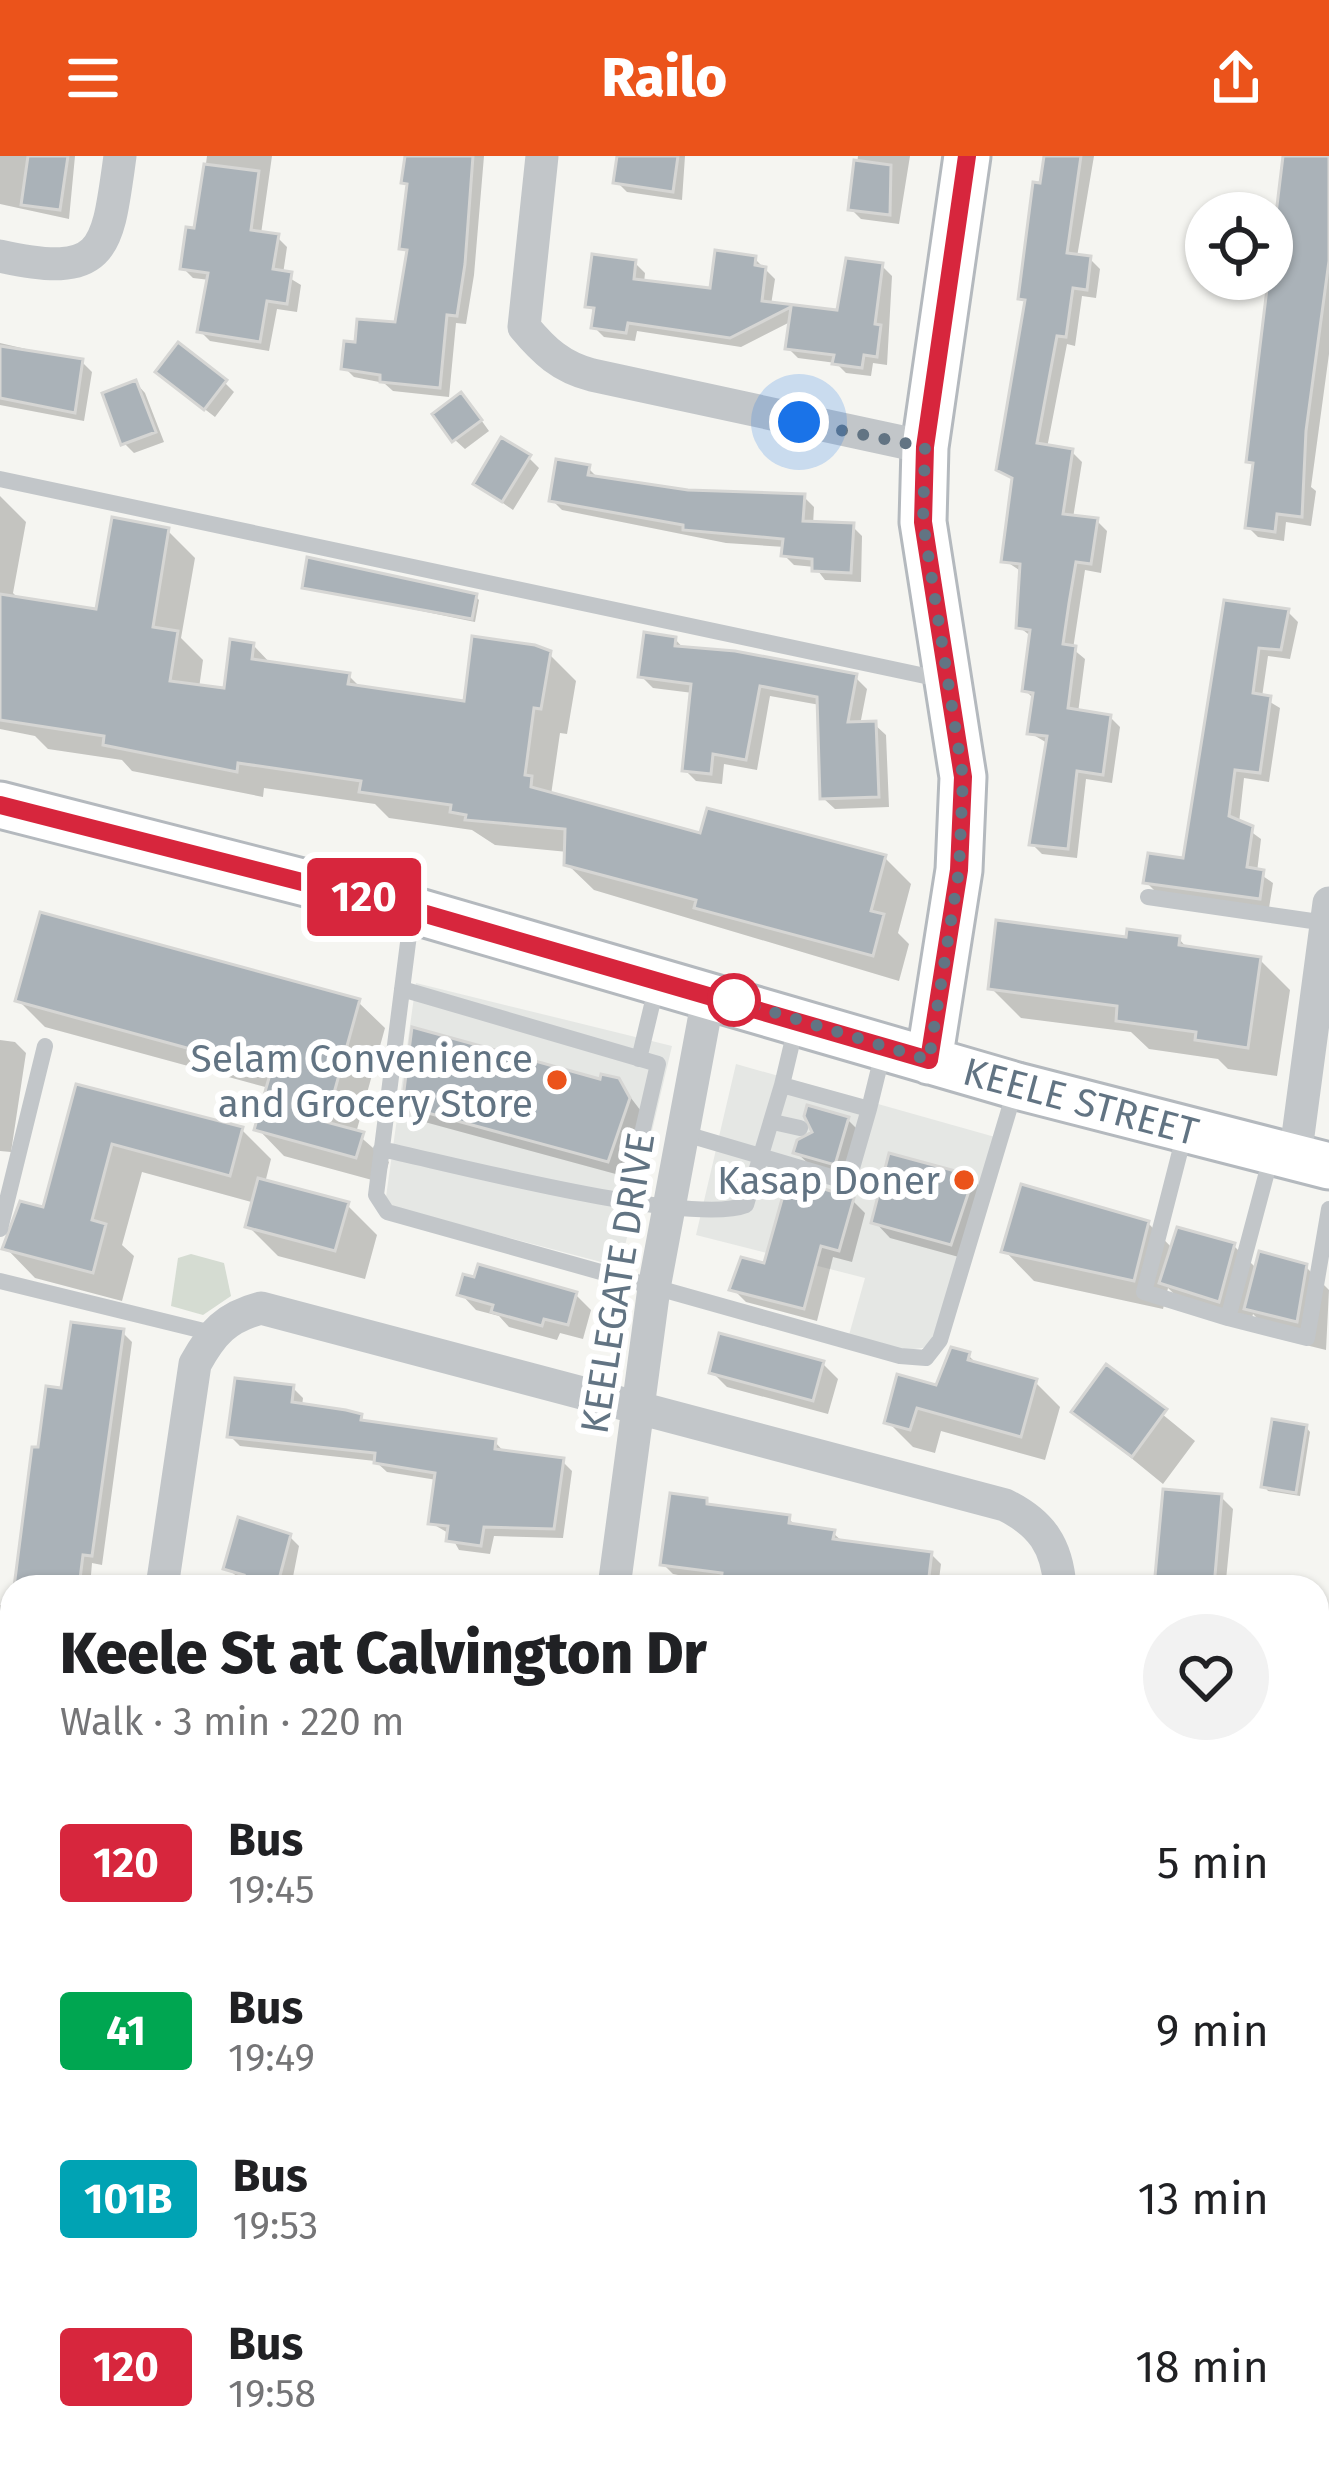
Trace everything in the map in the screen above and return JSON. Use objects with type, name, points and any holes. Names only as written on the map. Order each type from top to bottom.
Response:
[{"type":"main road","points":[[929,1060],[959,870],[963,777],[952,681],[923,522],[925,447],[967,156]]},
{"type":"main road","name":"KEELE STREET","points":[[0,805],[412,910],[798,1018],[1017,1086],[1299,1159]]},
{"type":"street","points":[[0,256],[64,266],[104,242],[112,227],[120,156]]},
{"type":"street","points":[[542,156],[524,327],[545,352],[570,369],[592,375],[925,447]]},
{"type":"street","points":[[1299,1159],[1328,913]]},
{"type":"street","name":"KEELEGATE DRIVE","points":[[616,1575],[654,1288],[709,993]]},
{"type":"street","points":[[164,1575],[195,1364],[212,1333],[238,1314],[261,1308],[1005,1505],[1037,1522],[1054,1551],[1058,1575]]},
{"type":"lane","points":[[0,479],[952,681]]},
{"type":"lane","points":[[1148,897],[1328,913]]},
{"type":"lane","points":[[412,910],[376,1196],[387,1212],[900,1356],[926,1358],[940,1340],[1017,1086]]},
{"type":"lane","points":[[639,1059],[658,979]]},
{"type":"lane","points":[[402,989],[658,1064],[627,1199]]},
{"type":"lane","points":[[381,1149],[701,1213],[746,1205],[764,1156],[798,1018]]},
{"type":"lane","points":[[0,1229],[45,1046]]},
{"type":"lane","points":[[682,1133],[848,1182],[852,1141],[869,1109],[884,1046]]},
{"type":"lane","points":[[782,1085],[869,1109]]},
{"type":"lane","points":[[652,1086],[690,1095]]},
{"type":"lane","points":[[773,1122],[800,1128]]},
{"type":"lane","points":[[1186,1130],[1144,1292],[1307,1338],[1329,1209]]},
{"type":"lane","points":[[1228,1318],[1299,1159]]},
{"type":"lane","points":[[0,1281],[212,1333]]},
{"type":"shaded area","points":[[416,983],[672,1046],[620,1267],[392,1207],[386,1197]]},
{"type":"shaded area","points":[[736,1064],[995,1137],[930,1347],[906,1350],[849,1335],[865,1278],[696,1235]]},
{"type":"shaded area","points":[[191,1254],[224,1263],[231,1296],[203,1315],[171,1306],[178,1258]]},
{"type":"building","points":[[28,156],[68,156],[60,210],[21,205]]},
{"type":"building","points":[[405,156],[473,156],[465,264],[457,316],[447,315],[440,388],[380,382],[380,375],[341,369],[344,341],[355,342],[357,319],[395,322],[407,250],[399,249],[407,184],[401,183]]},
{"type":"building","points":[[617,156],[678,156],[673,192],[613,183]]},
{"type":"building","points":[[1044,156],[1081,156],[1067,253],[1091,256],[1087,290],[1073,288],[1066,337],[1057,336],[1037,443],[1073,449],[1063,514],[1098,518],[1091,564],[1076,562],[1069,603],[1063,644],[1076,646],[1068,708],[1111,715],[1103,775],[1077,771],[1068,849],[1029,845],[1047,736],[1027,734],[1033,693],[1022,691],[1030,630],[1016,628],[1020,564],[1001,562],[1012,478],[996,470],[1025,300],[1018,299],[1033,182],[1040,183]]},
{"type":"building","points":[[1283,156],[1329,156],[1329,261],[1306,431],[1302,517],[1277,514],[1275,532],[1245,528],[1253,463],[1246,462],[1266,300],[1293,300],[1293,192],[1279,192]]},
{"type":"building","points":[[854,160],[891,165],[890,215],[848,210]]},
{"type":"building","points":[[204,164],[259,171],[251,230],[279,234],[273,269],[292,272],[287,304],[267,301],[260,342],[197,332],[208,273],[180,269],[186,227],[194,228]]},
{"type":"building","points":[[715,250],[756,256],[755,265],[766,267],[762,301],[837,310],[846,258],[883,263],[875,324],[881,325],[877,357],[864,355],[862,368],[832,364],[834,355],[785,349],[791,307],[730,338],[628,323],[626,333],[591,328],[594,308],[585,307],[592,254],[636,260],[634,279],[710,288]]},
{"type":"building","points":[[178,342],[227,380],[204,410],[155,372]]},
{"type":"building","points":[[0,346],[83,359],[75,413],[0,398]]},
{"type":"building","points":[[136,380],[156,432],[121,445],[102,393]]},
{"type":"building","points":[[461,392],[482,420],[452,442],[432,414]]},
{"type":"building","points":[[501,437],[531,455],[502,502],[473,484]]},
{"type":"building","points":[[556,459],[590,465],[588,475],[688,490],[805,494],[803,521],[854,523],[851,573],[812,571],[812,559],[781,556],[783,539],[683,530],[683,525],[549,501]]},
{"type":"building","points":[[112,517],[169,528],[153,627],[178,631],[170,681],[224,688],[230,639],[254,643],[252,659],[350,673],[348,684],[464,701],[472,636],[551,651],[541,709],[534,708],[525,775],[532,776],[531,787],[700,833],[707,808],[886,855],[871,911],[884,914],[873,956],[694,908],[696,900],[564,865],[565,829],[465,820],[466,815],[450,812],[451,805],[359,792],[361,781],[238,763],[237,772],[103,745],[104,736],[0,720],[0,594],[96,609]]},
{"type":"building","points":[[307,557],[477,594],[472,619],[302,588]]},
{"type":"building","points":[[1224,600],[1289,609],[1281,650],[1259,648],[1253,693],[1271,696],[1260,773],[1235,770],[1229,816],[1253,826],[1247,867],[1264,870],[1260,899],[1143,883],[1148,853],[1183,858]]},
{"type":"building","points":[[644,632],[676,637],[675,646],[735,651],[857,674],[848,722],[876,721],[879,797],[820,799],[817,697],[760,686],[746,760],[713,754],[711,774],[682,771],[691,684],[638,677]]},
{"type":"building","points":[[40,912],[360,999],[326,1122],[364,1132],[356,1158],[254,1130],[271,1071],[15,1001]]},
{"type":"building","points":[[996,920],[1126,937],[1127,929],[1180,936],[1179,945],[1261,957],[1248,1048],[1195,1040],[1196,1032],[1116,1021],[1117,1006],[988,989]]},
{"type":"building","points":[[412,1027],[600,1079],[601,1074],[619,1078],[630,1098],[608,1162],[402,1106]]},
{"type":"building","points":[[76,1084],[243,1127],[230,1176],[112,1144],[92,1220],[106,1224],[93,1273],[2,1249],[20,1201],[43,1207]]},
{"type":"building","points":[[807,1105],[849,1117],[835,1165],[793,1153],[797,1140],[812,1132],[804,1116]]},
{"type":"building","points":[[889,1153],[974,1176],[951,1245],[871,1223]]},
{"type":"building","points":[[258,1178],[349,1202],[335,1251],[245,1227]]},
{"type":"building","points":[[788,1178],[854,1198],[839,1251],[821,1246],[804,1309],[729,1290],[741,1257],[764,1263]]},
{"type":"building","points":[[1021,1184],[1149,1221],[1134,1281],[1001,1252]]},
{"type":"building","points":[[1177,1227],[1235,1243],[1219,1302],[1159,1283]]},
{"type":"building","points":[[1259,1251],[1307,1264],[1297,1322],[1244,1309]]},
{"type":"building","points":[[478,1264],[577,1292],[568,1325],[544,1319],[542,1326],[491,1312],[493,1305],[457,1295],[463,1274],[474,1277]]},
{"type":"building","points":[[71,1322],[124,1329],[92,1556],[83,1555],[80,1575],[16,1575],[32,1447],[38,1447],[46,1386],[61,1388]]},
{"type":"building","points":[[719,1333],[824,1361],[813,1401],[709,1373]]},
{"type":"building","points":[[951,1347],[970,1352],[968,1360],[1037,1379],[1021,1437],[917,1408],[910,1430],[884,1423],[897,1374],[936,1385]]},
{"type":"building","points":[[1106,1364],[1167,1409],[1132,1457],[1071,1412]]},
{"type":"building","points":[[235,1378],[294,1385],[292,1402],[362,1414],[361,1420],[496,1439],[495,1449],[564,1458],[554,1529],[484,1527],[481,1546],[446,1541],[448,1526],[428,1524],[435,1473],[374,1463],[375,1453],[227,1437]]},
{"type":"building","points":[[1272,1419],[1307,1425],[1296,1493],[1261,1487]]},
{"type":"building","points":[[1163,1489],[1222,1494],[1215,1575],[1155,1575]]},
{"type":"building","points":[[670,1493],[707,1498],[707,1504],[790,1515],[789,1523],[835,1530],[833,1539],[932,1552],[929,1575],[722,1575],[660,1565]]},
{"type":"building","points":[[238,1517],[291,1534],[280,1575],[244,1575],[223,1569]]},
{"type":"bus line","name":"120","points":[[0,805],[412,910],[798,1018],[929,1060],[959,870],[963,777],[952,681],[923,522],[925,447],[967,156]]},
{"type":"place","name":"Selam Convenience and Grocery Store","points":[[557,1080]]},
{"type":"place","name":"Kasap Doner","points":[[964,1180]]},
{"type":"route","points":[[734,1000],[929,1060],[959,870],[963,777],[952,681],[923,522],[925,447],[799,422]]}]
